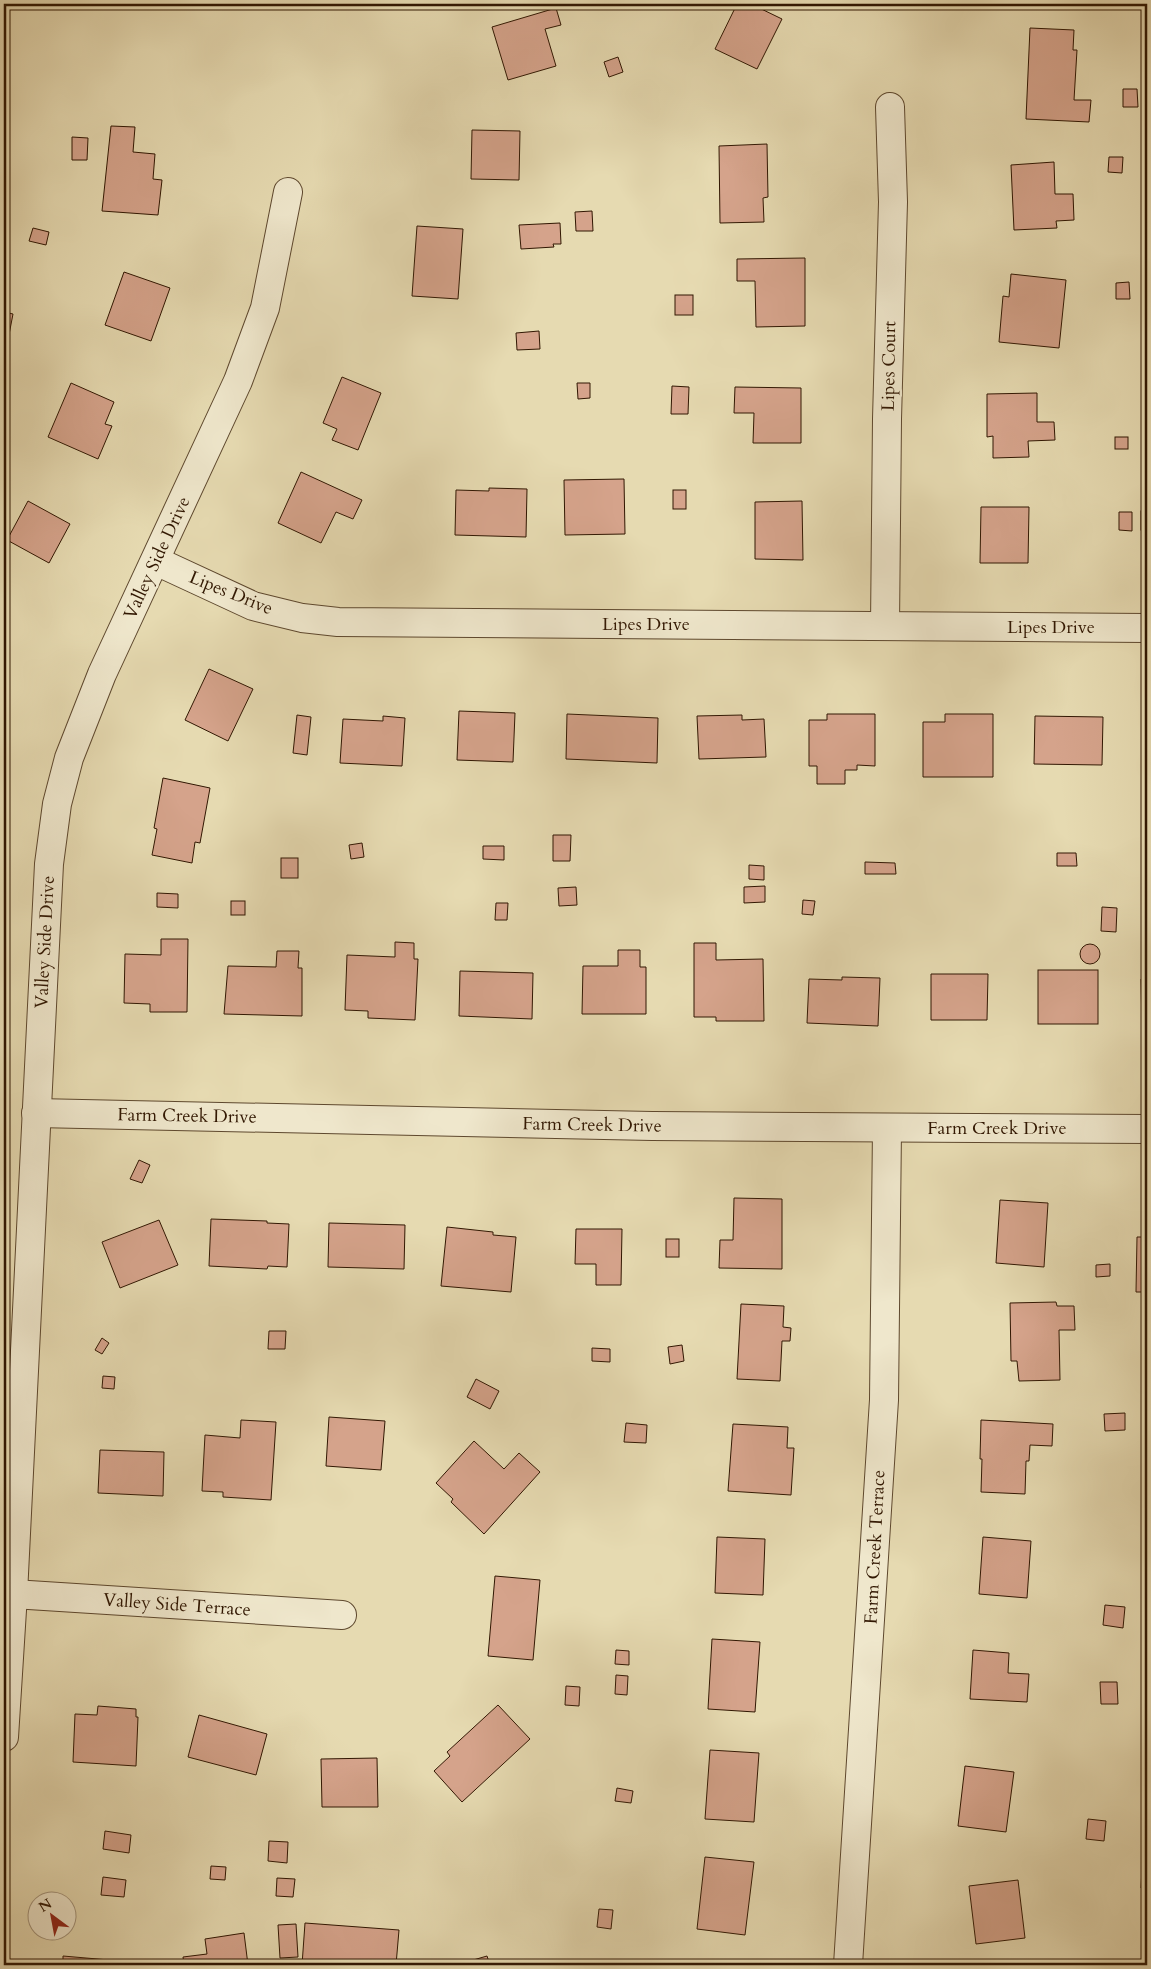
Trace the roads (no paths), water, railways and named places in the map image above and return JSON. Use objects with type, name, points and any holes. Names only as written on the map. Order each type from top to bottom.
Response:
[{"type":"street","name":"Lipes Court","points":[[885,626],[887,420],[893,202],[890,107]]},
{"type":"street","name":"Valley Side Drive","points":[[4,1737],[49,864],[57,804],[69,758],[102,674],[238,381],[265,308],[288,192]]},
{"type":"street","name":"Lipes Drive","points":[[156,561],[253,606],[302,618],[338,622],[1147,628]]},
{"type":"street","name":"Farm Creek Drive","points":[[36,1113],[642,1126],[1147,1129]]},
{"type":"street","name":"Farm Creek Terrace","points":[[848,1965],[884,1400],[887,1128]]},
{"type":"street","name":"Valley Side Terrace","points":[[12,1594],[342,1615]]}]
